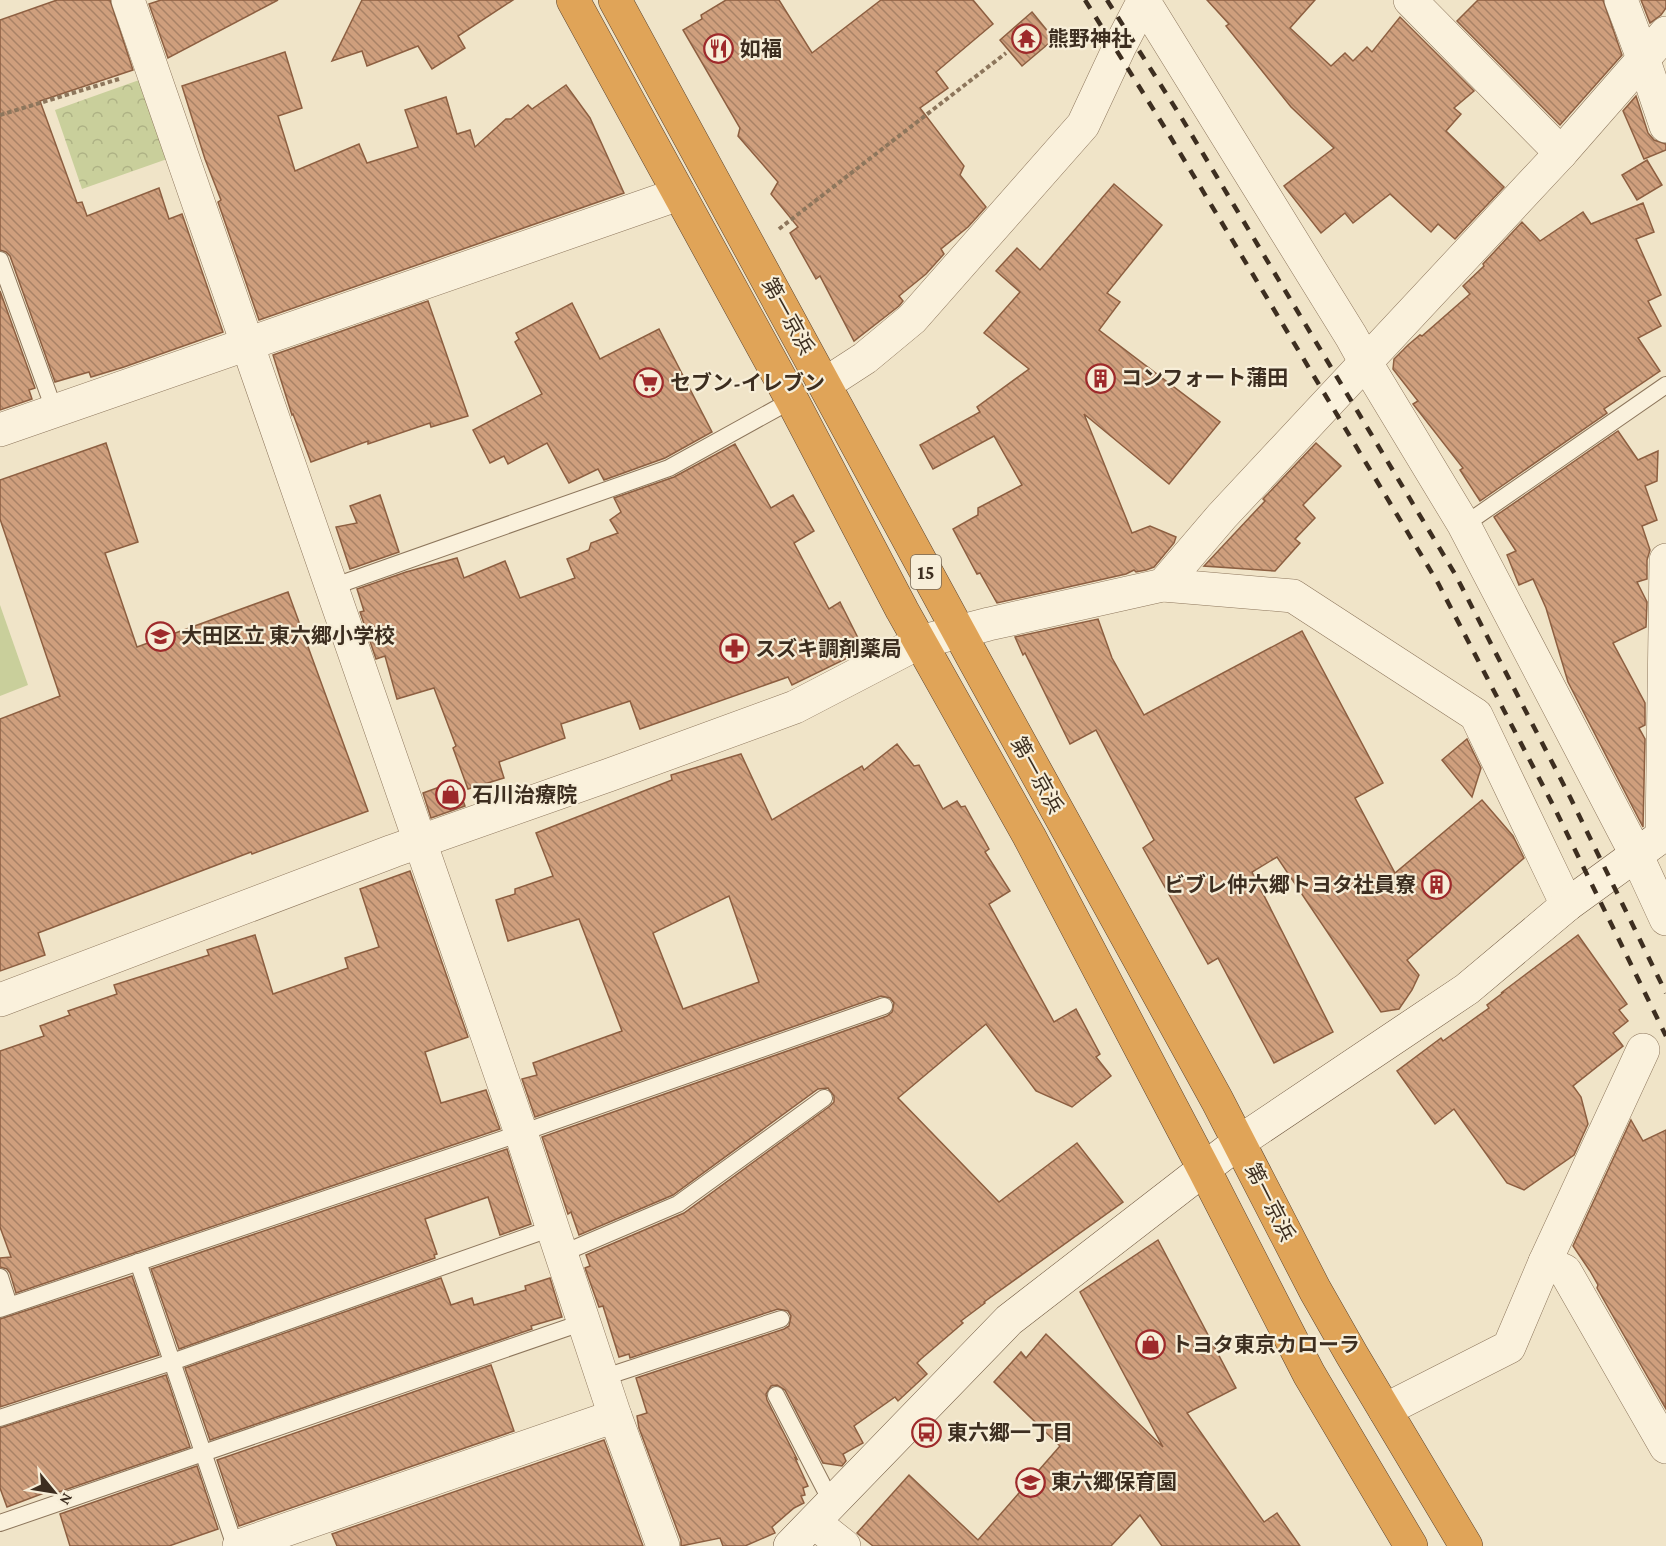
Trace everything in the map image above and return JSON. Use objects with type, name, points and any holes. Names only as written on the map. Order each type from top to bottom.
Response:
[{"type":"highway","name":"第一京浜","points":[[573,0],[792,400],[920,642],[1029,836],[1204,1168],[1309,1374],[1411,1546]]},
{"type":"highway","name":"第一京浜","points":[[615,0],[1239,1142],[1315,1290],[1466,1546]]},
{"type":"street","points":[[128,0],[521,1133],[615,1416],[663,1546]]},
{"type":"street","points":[[825,384],[865,358],[912,319],[1083,125],[1143,0]]},
{"type":"street","points":[[1143,0],[1345,326],[1464,525],[1636,855],[1666,919]]},
{"type":"street","points":[[1410,0],[1561,153]]},
{"type":"street","points":[[1621,0],[1666,126]]},
{"type":"street","points":[[1163,585],[1222,516],[1561,153],[1666,33]]},
{"type":"street","points":[[0,430],[248,346],[679,194]]},
{"type":"street","points":[[790,1546],[1009,1320],[1239,1142],[1467,989],[1567,904],[1664,834],[1666,560]]},
{"type":"street","points":[[0,1000],[420,841],[609,775],[795,706],[920,642],[1163,585],[1293,596],[1476,715],[1567,904]]},
{"type":"street","points":[[1385,1410],[1509,1347],[1545,1262],[1643,1050]]},
{"type":"street","points":[[1545,1262],[1565,1271],[1666,1447]]},
{"type":"street","points":[[237,1546],[615,1416]]},
{"type":"street","points":[[823,1512],[844,1546]]},
{"type":"lane","points":[[0,260],[55,412]]},
{"type":"lane","points":[[1464,525],[1666,385]]},
{"type":"lane","points":[[332,587],[669,468],[792,400]]},
{"type":"lane","points":[[0,1277],[5,1307],[521,1133],[884,1006]]},
{"type":"lane","points":[[0,1418],[678,1204],[824,1098]]},
{"type":"lane","points":[[138,1262],[237,1546]]},
{"type":"lane","points":[[602,1377],[781,1319]]},
{"type":"lane","points":[[0,1523],[584,1322]]},
{"type":"lane","points":[[776,1395],[823,1512]]},
{"type":"path","points":[[776,232],[1006,53]]},
{"type":"path","points":[[0,115],[151,70]]},
{"type":"green space","points":[[142,79],[170,158],[82,189],[55,110]]},
{"type":"green space","points":[[0,605],[28,685],[0,696]]},
{"type":"building","points":[[57,0],[110,0],[133,70],[40,101],[77,203],[82,202],[87,216],[159,188],[169,219],[182,214],[223,332],[91,377],[89,372],[55,382],[10,256],[0,250],[0,20]]},
{"type":"building","points":[[161,0],[278,0],[168,58],[149,4]]},
{"type":"building","points":[[362,0],[513,0],[458,36],[465,48],[432,69],[418,46],[367,66],[362,51],[332,61]]},
{"type":"building","points":[[726,0],[779,0],[812,53],[881,0],[973,0],[993,24],[936,72],[948,88],[920,108],[964,166],[960,175],[986,207],[968,227],[941,249],[944,254],[926,274],[899,296],[903,301],[899,306],[854,341],[820,276],[816,279],[790,233],[798,227],[771,194],[778,182],[738,136],[740,128],[683,30],[702,19],[701,15]]},
{"type":"building","points":[[1207,0],[1315,0],[1290,28],[1331,66],[1345,53],[1353,61],[1367,47],[1372,52],[1400,17],[1474,91],[1454,108],[1461,114],[1446,131],[1504,187],[1455,239],[1438,224],[1431,232],[1390,194],[1353,223],[1345,213],[1321,233],[1284,186],[1334,148],[1291,107],[1226,26],[1229,24]]},
{"type":"building","points":[[1478,0],[1603,0],[1622,55],[1560,125],[1457,21]]},
{"type":"building","points":[[1641,0],[1666,0],[1666,8],[1650,23]]},
{"type":"building","name":"熊野神社","points":[[1032,12],[1054,39],[1022,66],[1000,40]]},
{"type":"building","points":[[285,52],[302,108],[278,116],[295,171],[359,144],[367,163],[418,147],[405,110],[446,97],[457,134],[470,130],[475,147],[506,119],[511,119],[528,105],[532,109],[566,85],[590,118],[624,193],[259,320],[218,202],[221,200],[205,159],[182,86]]},
{"type":"building","points":[[1636,96],[1648,133],[1654,140],[1666,144],[1666,150],[1644,159],[1623,111]]},
{"type":"building","points":[[1647,160],[1662,185],[1637,200],[1622,175]]},
{"type":"building","points":[[1114,184],[1162,225],[1107,293],[1120,302],[1099,330],[1220,422],[1169,484],[1084,414],[1132,533],[1150,526],[1176,537],[1174,543],[1154,567],[1146,570],[1136,572],[1134,570],[1126,574],[997,603],[980,573],[977,574],[953,529],[978,515],[978,508],[1022,485],[994,436],[933,469],[920,445],[980,412],[977,407],[1029,369],[984,333],[1020,292],[996,271],[1017,248],[1040,270]]},
{"type":"building","points":[[1643,203],[1654,232],[1636,239],[1661,295],[1648,301],[1661,326],[1638,338],[1660,371],[1604,409],[1607,413],[1480,501],[1460,470],[1463,468],[1413,404],[1418,401],[1393,369],[1394,359],[1470,294],[1463,286],[1484,266],[1483,264],[1522,222],[1540,241],[1583,212],[1591,224]]},
{"type":"building","points":[[0,291],[35,388],[29,390],[32,399],[0,410]]},
{"type":"building","points":[[428,301],[468,416],[431,427],[430,423],[368,444],[368,441],[311,462],[292,415],[273,355]]},
{"type":"building","points":[[572,303],[600,359],[659,329],[712,432],[665,458],[604,480],[598,469],[569,483],[547,443],[508,464],[504,456],[490,463],[473,430],[542,394],[515,342],[519,339],[516,333]]},
{"type":"building","points":[[1618,431],[1638,460],[1658,451],[1657,481],[1645,486],[1657,520],[1642,526],[1650,550],[1647,560],[1647,579],[1637,582],[1647,602],[1646,627],[1613,643],[1645,703],[1645,725],[1639,728],[1645,739],[1643,827],[1568,682],[1546,608],[1533,579],[1519,585],[1507,555],[1516,551],[1494,517]]},
{"type":"building","name":"大田区立 東六郷小学校","points":[[106,443],[138,542],[105,553],[137,647],[288,592],[368,811],[252,854],[251,852],[38,933],[45,955],[0,971],[0,719],[60,696],[0,519],[0,480]]},
{"type":"building","points":[[1316,443],[1341,466],[1303,505],[1315,518],[1295,539],[1300,543],[1275,571],[1204,566],[1265,501],[1263,499]]},
{"type":"building","points":[[735,444],[771,508],[793,495],[814,531],[794,543],[829,609],[840,602],[864,650],[792,685],[788,677],[640,729],[630,701],[561,724],[565,738],[499,762],[504,778],[468,789],[453,748],[456,746],[434,688],[397,699],[385,656],[376,659],[360,612],[364,611],[357,589],[457,558],[464,578],[505,561],[520,598],[575,578],[567,559],[589,550],[591,543],[618,533],[610,520],[621,512],[614,498],[674,477]]},
{"type":"building","points":[[380,495],[399,552],[350,569],[336,527],[357,523],[350,506]]},
{"type":"building","points":[[1098,619],[1112,658],[1144,715],[1302,631],[1383,783],[1355,798],[1395,873],[1482,800],[1513,836],[1524,858],[1407,960],[1419,975],[1399,1009],[1381,1012],[1277,857],[1252,872],[1333,1032],[1274,1063],[1218,958],[1208,964],[1143,848],[1154,840],[1096,730],[1070,744],[1015,637]]},
{"type":"building","points":[[1467,739],[1481,768],[1472,797],[1442,760]]},
{"type":"building","points":[[897,744],[914,766],[919,765],[943,809],[957,801],[961,807],[965,806],[989,849],[985,852],[1010,891],[989,904],[1054,1022],[1076,1009],[1100,1054],[1096,1057],[1111,1076],[1072,1107],[1036,1091],[986,1024],[898,1098],[999,1202],[1077,1143],[1123,1202],[961,1321],[963,1323],[917,1363],[927,1374],[898,1401],[895,1397],[854,1426],[863,1443],[843,1454],[846,1461],[842,1466],[823,1463],[785,1390],[777,1385],[771,1386],[766,1394],[767,1400],[808,1486],[803,1488],[805,1495],[801,1496],[804,1503],[794,1508],[772,1527],[775,1533],[745,1546],[723,1546],[720,1538],[681,1546],[681,1540],[639,1428],[637,1416],[647,1413],[636,1378],[784,1329],[789,1326],[791,1316],[788,1311],[778,1309],[630,1358],[629,1354],[619,1357],[603,1306],[599,1307],[585,1268],[590,1266],[586,1255],[684,1213],[830,1106],[834,1102],[834,1096],[828,1088],[818,1089],[673,1195],[579,1235],[571,1212],[568,1214],[542,1137],[887,1016],[892,1012],[894,1003],[890,998],[881,996],[535,1117],[522,1079],[537,1075],[533,1063],[622,1031],[579,919],[508,941],[496,900],[515,894],[515,889],[553,876],[536,833],[672,780],[671,775],[741,754],[772,820],[862,766],[864,770]],"holes":[[[729,896],[759,982],[683,1009],[653,933]]]},
{"type":"building","points":[[456,781],[465,806],[431,818],[423,793]]},
{"type":"building","points":[[410,871],[468,1037],[425,1052],[441,1103],[486,1090],[500,1129],[16,1293],[10,1273],[7,1269],[0,1267],[0,1258],[11,1257],[0,1227],[0,1051],[44,1036],[40,1026],[70,1015],[68,1011],[117,994],[114,985],[209,955],[207,950],[255,935],[273,994],[348,968],[345,958],[379,947],[360,889]]},
{"type":"building","points":[[1578,935],[1627,1004],[1619,1010],[1628,1021],[1613,1033],[1623,1046],[1573,1086],[1581,1097],[1588,1124],[1574,1155],[1524,1190],[1507,1183],[1454,1109],[1435,1124],[1397,1071],[1441,1038],[1443,1041],[1489,1008],[1487,1005],[1504,992],[1501,993]]},
{"type":"building","points":[[1631,1120],[1643,1141],[1666,1130],[1666,1409],[1597,1288],[1598,1285],[1573,1246]]},
{"type":"building","points":[[507,1149],[531,1224],[500,1235],[488,1197],[425,1219],[437,1254],[434,1255],[435,1258],[179,1349],[151,1269]]},
{"type":"building","points":[[1158,1240],[1236,1388],[1187,1413],[1264,1522],[1277,1513],[1300,1546],[1162,1546],[1140,1515],[1111,1546],[873,1546],[857,1533],[909,1475],[978,1540],[1060,1446],[994,1382],[1021,1352],[1026,1358],[1046,1334],[1163,1447],[1080,1292]]},
{"type":"building","points":[[132,1276],[159,1355],[0,1407],[0,1319]]},
{"type":"building","points":[[441,1278],[451,1305],[472,1298],[474,1305],[526,1290],[525,1286],[550,1278],[562,1317],[210,1440],[185,1368]]},
{"type":"building","points":[[491,1365],[514,1431],[239,1526],[217,1460]]},
{"type":"building","points":[[166,1375],[190,1447],[53,1494],[52,1490],[7,1507],[0,1488],[0,1428]]},
{"type":"building","points":[[604,1440],[643,1546],[337,1546],[332,1534]]},
{"type":"building","points":[[197,1466],[218,1529],[169,1546],[70,1546],[60,1514]]},
{"type":"railway","points":[[1085,0],[1165,128],[1438,583],[1555,809],[1666,1036]]},
{"type":"railway","points":[[1107,0],[1181,117],[1455,574],[1570,797],[1666,993]]},
{"type":"place","name":"熊野神社","points":[[1027,39]]},
{"type":"place","name":"如福","points":[[719,49]]},
{"type":"place","name":"コンフォート蒲田","points":[[1100,378]]},
{"type":"place","name":"セブン-イレブン","points":[[649,383]]},
{"type":"place","name":"大田区立 東六郷小学校","points":[[160,636]]},
{"type":"place","name":"スズキ調剤薬局","points":[[734,649]]},
{"type":"place","name":"石川治療院","points":[[451,795]]},
{"type":"place","name":"ビブレ仲六郷トヨタ社員寮","points":[[1437,885]]},
{"type":"place","name":"トヨタ東京カローラ","points":[[1150,1345]]},
{"type":"place","name":"東六郷一丁目","points":[[926,1433]]},
{"type":"place","name":"東六郷保育園","points":[[1030,1482]]}]
